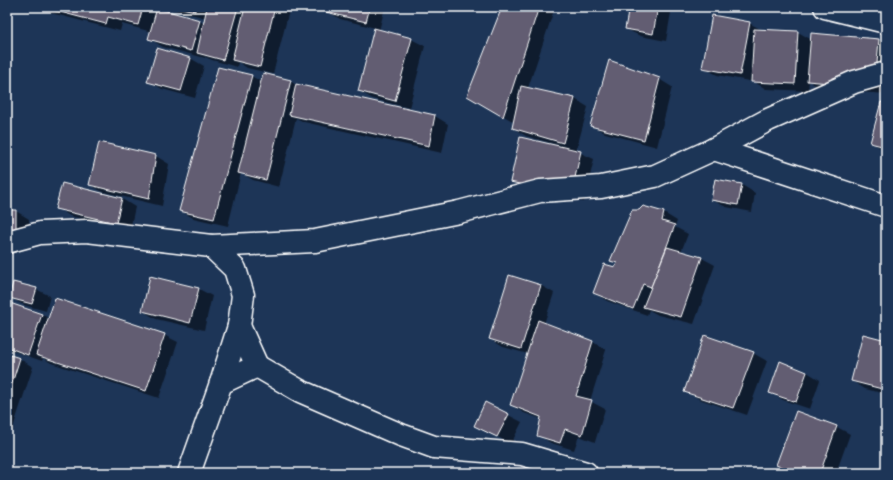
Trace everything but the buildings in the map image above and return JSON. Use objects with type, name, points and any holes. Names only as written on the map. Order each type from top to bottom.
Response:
[{"type":"street","points":[[824,7],[886,22]]},
{"type":"street","points":[[7,242],[40,233],[87,231],[210,246],[315,241],[459,212],[540,191],[601,187],[655,176],[714,149],[768,120],[854,82],[886,73]]},
{"type":"street","points":[[714,149],[886,206]]},
{"type":"street","points":[[189,473],[221,383],[239,326],[243,295],[235,269],[210,246]]},
{"type":"street","points":[[239,326],[257,366],[300,391],[401,435],[434,447],[522,454],[586,473]]},
{"type":"street","points":[[221,383],[257,366]]}]
